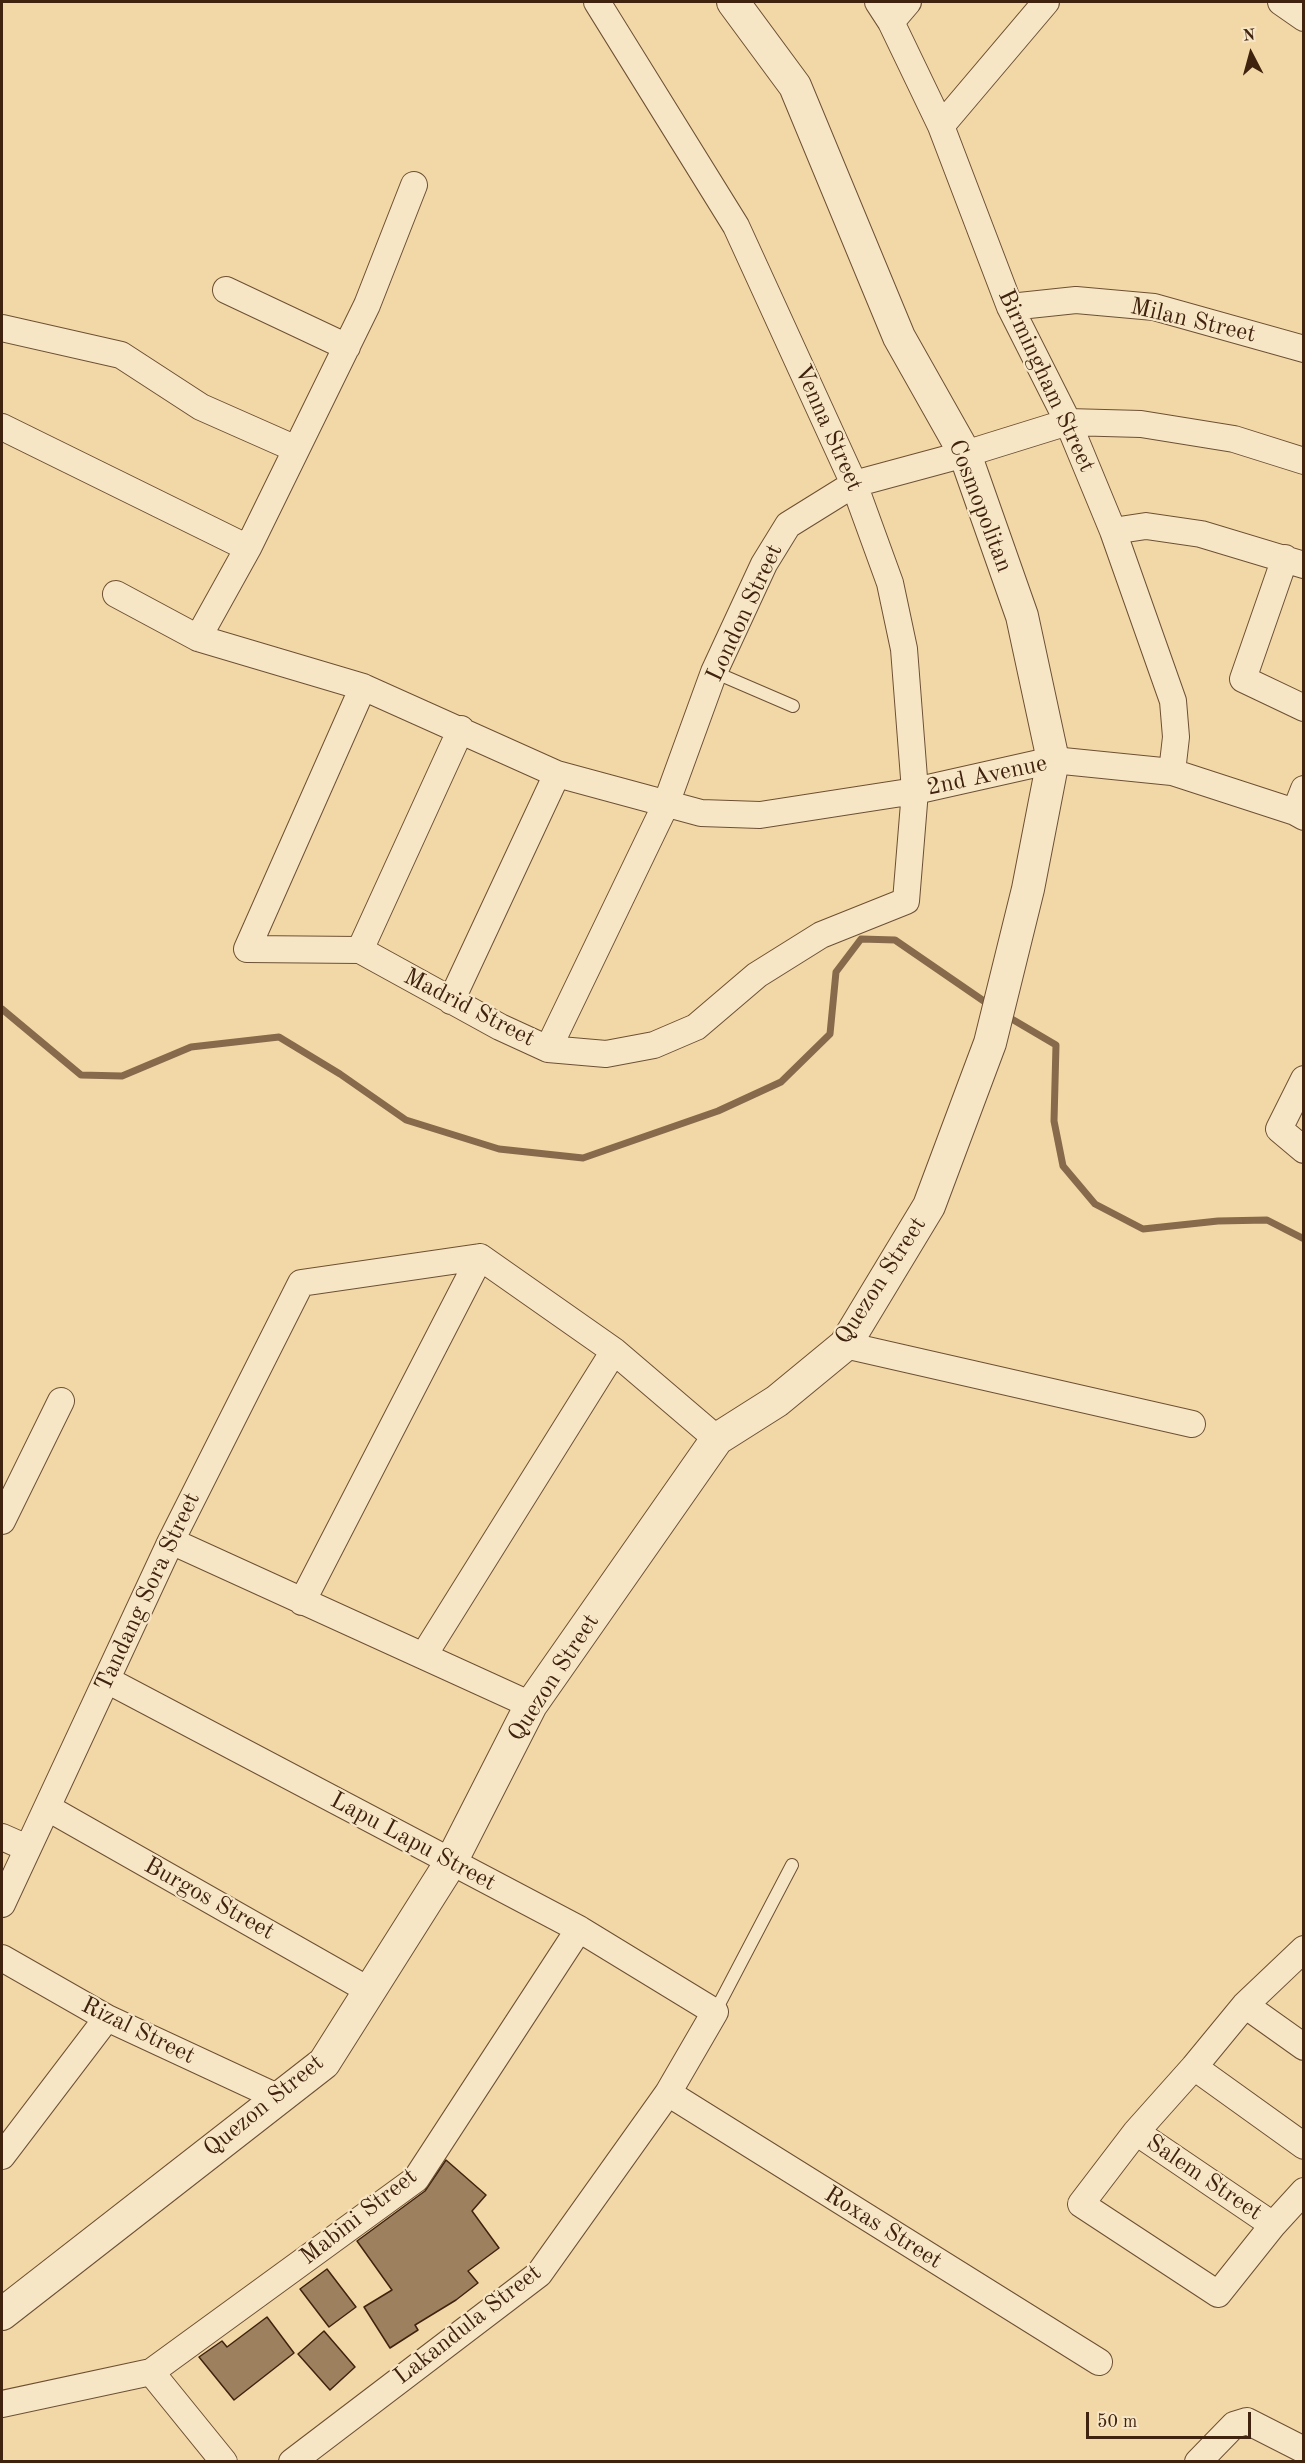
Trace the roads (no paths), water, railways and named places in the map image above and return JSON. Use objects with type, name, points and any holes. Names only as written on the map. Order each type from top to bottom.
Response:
[{"type":"street","name":"Venna Street","points":[[597,2],[736,226],[854,484],[890,583],[904,649],[915,791],[906,901]]},
{"type":"street","name":"Cosmopolitan","points":[[733,2],[795,86],[898,337],[964,454],[1022,616],[1053,760],[1028,889],[1005,982]]},
{"type":"street","points":[[885,12],[908,2]]},
{"type":"street","points":[[941,126],[1046,2]]},
{"type":"street","points":[[1281,2],[1304,18]]},
{"type":"street","name":"Birmingham Street","points":[[885,12],[941,126],[1010,307],[1068,422],[1113,531],[1173,701],[1176,737],[1172,772]]},
{"type":"street","points":[[198,638],[248,548],[367,305],[414,185]]},
{"type":"street","points":[[226,290],[347,346]]},
{"type":"street","name":"Milan Street","points":[[1010,307],[1076,300],[1154,307],[1304,349]]},
{"type":"street","points":[[2,328],[122,355],[201,407],[296,449]]},
{"type":"street","name":"London Street","points":[[548,1048],[666,804],[714,672],[764,564],[788,525],[854,484],[1068,422],[1141,424],[1234,440],[1304,461]]},
{"type":"street","points":[[2,427],[248,548]]},
{"type":"street","points":[[1113,531],[1146,526],[1201,534],[1294,561],[1243,679],[1304,708]]},
{"type":"street","name":"2nd Avenue","points":[[116,594],[198,638],[363,687],[557,774],[701,813],[760,815],[915,791],[1053,760],[1172,772],[1301,806]]},
{"type":"street","name":"Madrid Street","points":[[363,687],[247,949],[360,950],[500,1027],[548,1048],[606,1054],[654,1046],[696,1028],[757,975],[821,935],[906,901]]},
{"type":"street","points":[[360,950],[461,729]]},
{"type":"street","points":[[451,1001],[557,774]]},
{"type":"street","name":"Quezon Street","points":[[2,2314],[277,2097],[324,2063],[451,1863],[531,1705],[717,1439],[777,1401],[845,1345],[929,1206],[990,1043],[1005,982]]},
{"type":"street","points":[[1304,1079],[1279,1129],[1304,1150]]},
{"type":"street","points":[[302,1602],[480,1257],[614,1351],[717,1439]]},
{"type":"street","name":"Tandang Sora Street","points":[[2,1904],[171,1541],[301,1283],[480,1257]]},
{"type":"street","points":[[845,1345],[1192,1424]]},
{"type":"street","points":[[424,1655],[614,1351]]},
{"type":"street","points":[[2,1521],[61,1401]]},
{"type":"street","points":[[171,1541],[531,1705]]},
{"type":"street","name":"Lapu Lapu Street","points":[[107,1680],[579,1929],[715,2012]]},
{"type":"street","name":"Burgos Street","points":[[48,1808],[370,1990]]},
{"type":"street","points":[[2,1837],[27,1848]]},
{"type":"street","name":"Mabini Street","points":[[151,2372],[416,2179],[579,1929]]},
{"type":"street","points":[[1304,1949],[1245,2005],[1136,2132],[1081,2204],[1218,2294],[1273,2225],[1304,2191]]},
{"type":"street","name":"Rizal Street","points":[[2,1959],[107,2018],[277,2097]]},
{"type":"street","points":[[1245,2005],[1304,2047]]},
{"type":"street","name":"Lakandula Street","points":[[292,2462],[539,2274],[668,2093],[715,2012]]},
{"type":"street","points":[[2,2156],[107,2018]]},
{"type":"street","points":[[1194,2067],[1304,2146]]},
{"type":"street","name":"Roxas Street","points":[[668,2093],[1099,2362]]},
{"type":"street","name":"Salem Street","points":[[1136,2132],[1273,2225]]},
{"type":"street","points":[[2,2404],[151,2372],[224,2462]]},
{"type":"street","points":[[1198,2462],[1234,2425],[1247,2421],[1304,2450]]},
{"type":"lane","points":[[714,672],[793,706]]},
{"type":"lane","points":[[715,2012],[792,1865]]},
{"type":"waterway","points":[[2,1009],[81,1075],[122,1076],[191,1047],[279,1037],[340,1074],[406,1120],[499,1149],[583,1158],[718,1111],[781,1082],[830,1034],[836,972],[861,939],[895,940],[991,1006]]},
{"type":"waterway","points":[[1005,1015],[1056,1045],[1054,1121],[1063,1166],[1095,1204],[1143,1229],[1218,1221],[1267,1220],[1304,1239]]}]
